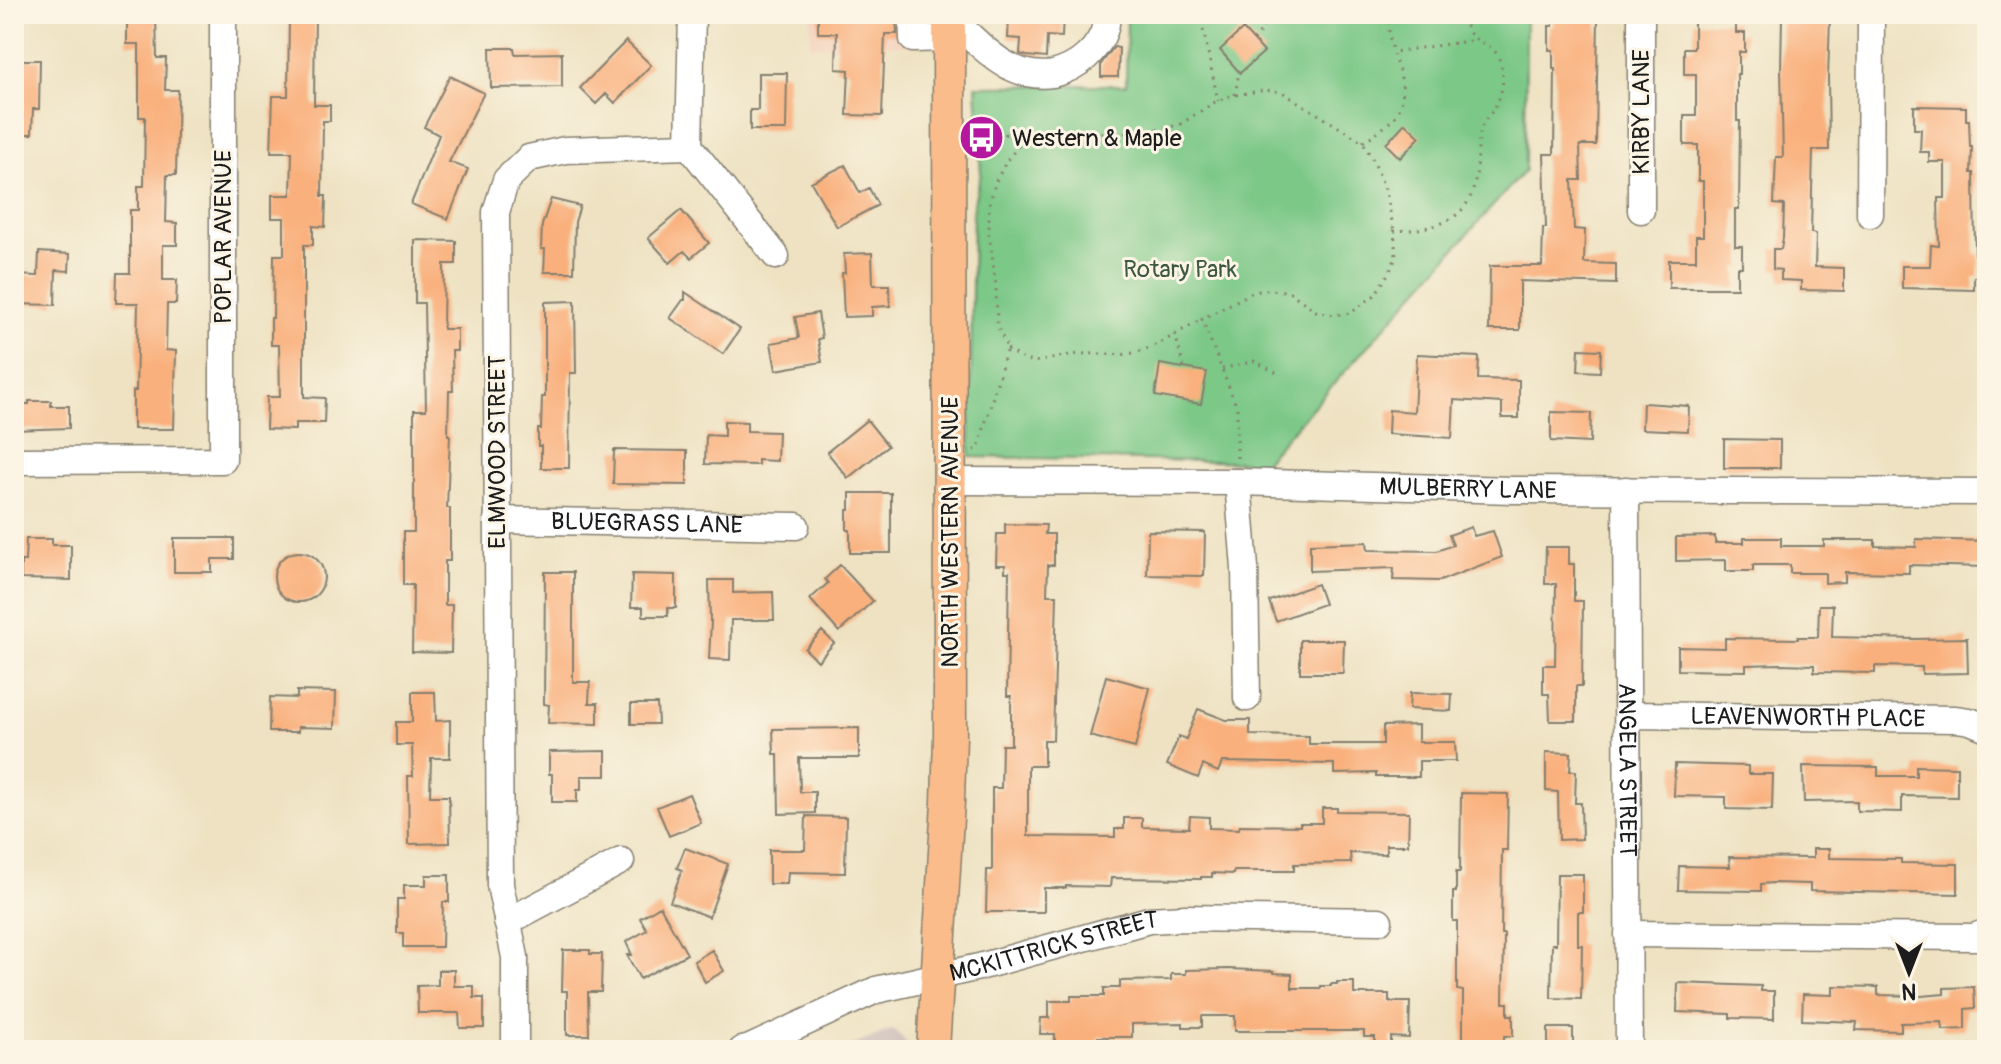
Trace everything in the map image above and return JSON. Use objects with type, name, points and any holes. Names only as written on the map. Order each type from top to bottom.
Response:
[{"type":"main road","name":"NORTH WESTERN AVENUE","points":[[933,1050],[948,802],[949,23]]},
{"type":"street","name":"POPLAR AVENUE","points":[[14,461],[223,460],[223,14]]},
{"type":"street","points":[[692,14],[689,146],[776,256]]},
{"type":"street","points":[[912,14],[913,39],[949,23],[1007,67],[1033,75],[1046,75],[1070,68],[1090,53],[1103,33],[1107,14]]},
{"type":"street","name":"KIRBY LANE","points":[[1641,14],[1641,210]]},
{"type":"street","points":[[1870,214],[1871,14]]},
{"type":"street","name":"ELMWOOD STREET","points":[[515,1050],[515,957],[500,885],[496,212],[506,180],[529,158],[565,150],[689,146]]},
{"type":"street","name":"MULBERRY LANE","points":[[950,481],[1238,482],[1513,490],[1987,492]]},
{"type":"street","points":[[1238,482],[1245,568],[1247,698]]},
{"type":"street","name":"ANGELA STREET","points":[[1626,490],[1629,1050]]},
{"type":"street","name":"BLUEGRASS LANE","points":[[497,520],[796,526]]},
{"type":"street","name":"LEAVENWORTH PLACE","points":[[1628,715],[1956,719],[1987,728]]},
{"type":"street","points":[[507,922],[621,861]]},
{"type":"street","name":"MCKITTRICK STREET","points":[[742,1050],[876,990],[937,977],[1149,920],[1379,921]]},
{"type":"street","points":[[1628,934],[1974,937],[1987,932]]},
{"type":"path","points":[[1200,14],[1218,101]]},
{"type":"path","points":[[1253,40],[1261,32],[1268,14]]},
{"type":"path","points":[[1363,142],[1392,121],[1402,105],[1402,80],[1389,34],[1389,14]]},
{"type":"path","points":[[1394,231],[1442,225],[1460,213],[1473,195],[1478,142],[1483,125],[1503,88],[1502,66],[1492,47],[1471,35],[1462,14]]},
{"type":"path","points":[[1393,52],[1478,39]]},
{"type":"path","points":[[1235,95],[1239,72]]},
{"type":"path","points":[[950,127],[984,129],[1025,138],[1075,132],[1136,133],[1179,125],[1218,101],[1235,95],[1265,90],[1282,92],[1363,142],[1386,192],[1396,257],[1375,295],[1351,313],[1333,315],[1316,311],[1288,291],[1266,290],[1253,292],[1156,345],[1130,354],[1073,355],[1037,363],[1020,359],[1007,348],[997,325],[989,205],[996,181],[1007,160],[1025,138]]},
{"type":"path","points":[[1202,319],[1237,408],[1238,482]]},
{"type":"path","points":[[1175,334],[1184,368]]},
{"type":"path","points":[[970,450],[978,449],[1007,348]]},
{"type":"path","points":[[1222,369],[1254,361],[1279,374]]},
{"type":"shaded area","points":[[811,14],[926,14],[927,45],[810,46]]},
{"type":"shaded area","points":[[893,1029],[907,1043],[907,1050],[841,1050]]},
{"type":"green space","name":"Rotary Park","points":[[1127,14],[1526,14],[1525,170],[1264,462],[970,457],[973,206],[981,174],[976,86],[1126,85]]},
{"type":"building","points":[[127,14],[156,14],[157,58],[166,58],[165,90],[178,90],[176,175],[167,175],[166,222],[177,223],[177,245],[163,245],[163,280],[177,280],[176,304],[167,304],[166,350],[176,351],[174,429],[133,429],[138,303],[116,303],[117,273],[130,273],[130,210],[138,210],[138,186],[144,186],[145,117],[139,117],[139,44],[127,44]]},
{"type":"building","points":[[289,14],[315,14],[314,105],[330,105],[330,121],[323,121],[322,196],[326,196],[325,227],[313,226],[313,245],[304,245],[304,397],[325,398],[324,423],[295,423],[295,430],[266,429],[267,397],[280,397],[279,345],[271,345],[271,318],[274,255],[284,255],[284,218],[272,218],[272,195],[291,195],[292,152],[271,152],[273,96],[288,96]]},
{"type":"building","points":[[818,14],[896,14],[897,34],[885,34],[882,116],[847,115],[849,70],[836,69],[837,33],[818,33]]},
{"type":"building","points":[[1009,14],[1063,14],[1062,37],[1047,36],[1046,58],[1020,54],[1021,39],[1008,38]]},
{"type":"building","points":[[1553,15],[1598,16],[1596,145],[1580,145],[1581,180],[1572,180],[1574,229],[1585,230],[1584,263],[1616,264],[1616,284],[1520,281],[1520,330],[1489,330],[1490,266],[1542,266],[1543,228],[1546,228],[1544,154],[1554,154],[1555,69],[1553,50],[1549,50],[1549,26],[1553,26]]},
{"type":"building","points":[[1782,16],[1830,17],[1829,150],[1813,150],[1811,233],[1816,234],[1815,267],[1844,268],[1844,291],[1801,290],[1801,281],[1781,280],[1781,270],[1773,269],[1773,249],[1781,249],[1783,238],[1784,205],[1774,204],[1776,157],[1783,157]]},
{"type":"building","points":[[1694,22],[1736,22],[1736,33],[1745,33],[1745,52],[1739,52],[1737,74],[1739,209],[1735,209],[1735,246],[1742,246],[1742,267],[1737,267],[1737,288],[1669,288],[1669,260],[1696,260],[1696,236],[1703,236],[1703,181],[1698,181],[1698,145],[1684,145],[1684,115],[1696,115],[1696,74],[1684,74],[1684,48],[1694,48]]},
{"type":"building","points":[[1243,29],[1264,52],[1240,73],[1220,50]]},
{"type":"building","points":[[626,41],[651,65],[615,103],[606,94],[596,104],[580,88]]},
{"type":"building","points":[[1114,47],[1119,48],[1118,77],[1101,77],[1101,64]]},
{"type":"building","points":[[490,48],[514,48],[515,54],[562,53],[562,87],[491,88]]},
{"type":"building","points":[[14,60],[40,60],[39,109],[33,109],[32,134],[14,134]]},
{"type":"building","points":[[758,73],[787,73],[786,130],[750,130],[750,110],[758,110]]},
{"type":"building","points":[[450,76],[484,93],[449,162],[468,169],[448,219],[411,204],[439,135],[424,127]]},
{"type":"building","points":[[1914,106],[1966,107],[1972,147],[1971,173],[1974,173],[1975,254],[1979,254],[1974,290],[1902,288],[1902,266],[1930,266],[1931,245],[1939,246],[1938,198],[1945,198],[1945,162],[1929,162],[1929,152],[1920,152],[1921,129],[1914,129]]},
{"type":"building","points":[[1405,123],[1420,137],[1400,158],[1386,144]]},
{"type":"building","points":[[845,165],[860,193],[869,188],[878,205],[837,227],[811,182]]},
{"type":"building","points":[[551,199],[580,206],[575,222],[574,272],[544,272],[542,225]]},
{"type":"building","points":[[681,210],[709,243],[691,258],[684,251],[670,263],[648,238]]},
{"type":"building","points":[[415,240],[456,241],[456,264],[444,264],[443,329],[457,329],[457,351],[452,351],[453,391],[449,391],[447,508],[450,508],[450,561],[445,561],[445,605],[452,605],[451,653],[412,652],[413,585],[403,585],[403,532],[414,532],[414,410],[426,410],[424,303],[415,303]]},
{"type":"building","points":[[39,252],[70,254],[69,271],[56,270],[55,305],[14,304],[14,275],[38,276]]},
{"type":"building","points":[[872,253],[873,285],[889,285],[890,306],[872,307],[872,316],[844,317],[844,254]]},
{"type":"building","points":[[685,292],[740,329],[723,354],[670,318],[685,300]]},
{"type":"building","points":[[575,301],[576,373],[570,373],[569,468],[541,468],[538,429],[541,429],[542,397],[545,397],[545,302]]},
{"type":"building","points":[[818,313],[822,362],[776,370],[771,343],[799,338],[795,317]]},
{"type":"building","points":[[1579,349],[1601,350],[1600,372],[1578,371]]},
{"type":"building","points":[[1417,354],[1479,357],[1478,379],[1519,380],[1519,418],[1502,418],[1502,403],[1454,400],[1452,438],[1388,434],[1389,410],[1414,412]]},
{"type":"building","points":[[1160,364],[1207,372],[1201,404],[1155,396]]},
{"type":"building","points":[[29,401],[51,401],[51,406],[69,406],[69,428],[14,430],[14,404],[29,404]]},
{"type":"building","points":[[1643,403],[1689,406],[1688,431],[1642,429]]},
{"type":"building","points":[[1551,412],[1591,413],[1590,443],[1551,441]]},
{"type":"building","points":[[867,420],[888,446],[848,478],[827,452]]},
{"type":"building","points":[[724,421],[747,422],[747,431],[778,432],[777,461],[758,460],[758,465],[705,464],[706,435],[724,436]]},
{"type":"building","points":[[1724,439],[1780,440],[1780,468],[1724,468]]},
{"type":"building","points":[[614,450],[687,451],[687,485],[613,484]]},
{"type":"building","points":[[850,493],[891,493],[891,553],[850,553],[847,510],[850,510]]},
{"type":"building","points":[[1005,524],[1046,525],[1045,534],[1054,534],[1054,565],[1048,565],[1047,595],[1057,595],[1053,740],[1044,740],[1044,766],[1028,766],[1028,836],[1115,837],[1115,829],[1124,829],[1124,818],[1142,818],[1142,827],[1189,828],[1190,816],[1209,817],[1209,828],[1300,826],[1300,823],[1322,823],[1322,808],[1337,808],[1337,811],[1409,812],[1408,845],[1386,845],[1386,854],[1350,853],[1351,863],[1294,864],[1294,871],[1234,871],[1233,874],[1212,873],[1212,877],[1201,879],[1111,878],[1110,887],[1044,888],[1044,912],[986,912],[987,870],[992,870],[992,788],[1001,788],[1002,745],[1011,745],[1011,696],[1007,696],[1009,572],[1005,572],[1005,565],[996,565],[997,534],[1005,534]]},
{"type":"building","points":[[1471,527],[1474,536],[1493,531],[1502,557],[1440,581],[1393,580],[1394,568],[1310,571],[1310,544],[1367,542],[1368,550],[1437,551],[1453,545],[1449,535]]},
{"type":"building","points":[[1148,531],[1205,532],[1204,576],[1147,575]]},
{"type":"building","points":[[1715,536],[1715,543],[1744,543],[1744,538],[1781,538],[1781,546],[1824,546],[1824,540],[1875,540],[1875,546],[1916,547],[1916,539],[1987,541],[1987,567],[1909,565],[1909,573],[1845,572],[1845,582],[1825,583],[1825,573],[1790,573],[1790,565],[1753,565],[1753,571],[1726,571],[1726,560],[1676,561],[1676,537]]},
{"type":"building","points":[[174,538],[234,538],[234,559],[212,559],[212,572],[174,572]]},
{"type":"building","points":[[26,539],[52,539],[52,545],[71,545],[71,580],[21,579]]},
{"type":"building","points":[[1546,547],[1569,547],[1569,564],[1574,564],[1574,601],[1583,601],[1582,686],[1576,686],[1576,721],[1550,721],[1549,694],[1543,694],[1543,665],[1555,665],[1556,584],[1545,584]]},
{"type":"building","points":[[299,552],[316,560],[324,577],[316,594],[299,602],[282,594],[274,577],[282,560]]},
{"type":"building","points":[[840,565],[873,601],[839,632],[810,599],[828,583],[825,579]]},
{"type":"building","points":[[545,572],[573,572],[573,682],[590,682],[589,703],[598,703],[598,724],[548,723],[549,705],[544,704]]},
{"type":"building","points":[[632,574],[676,575],[676,608],[668,608],[668,616],[643,616],[643,607],[631,607]]},
{"type":"building","points":[[709,580],[733,580],[733,593],[773,592],[774,620],[731,620],[730,660],[709,659]]},
{"type":"building","points":[[1317,584],[1324,604],[1276,621],[1269,601]]},
{"type":"building","points":[[1819,605],[1833,605],[1832,637],[1967,638],[1968,673],[1922,674],[1922,667],[1875,666],[1875,673],[1814,672],[1814,665],[1780,664],[1746,665],[1746,671],[1678,670],[1678,647],[1725,648],[1725,638],[1818,637]]},
{"type":"building","points":[[822,631],[834,643],[818,661],[805,649]]},
{"type":"building","points":[[1300,640],[1344,640],[1343,673],[1300,673]]},
{"type":"building","points":[[1106,676],[1150,688],[1135,748],[1090,736]]},
{"type":"building","points":[[297,691],[336,692],[335,728],[298,727],[298,732],[269,732],[270,697],[297,698]]},
{"type":"building","points":[[412,692],[435,692],[436,721],[450,720],[450,758],[431,758],[430,796],[449,796],[450,843],[409,844],[408,776],[413,776],[412,745],[396,745],[396,722],[412,722]]},
{"type":"building","points":[[1410,693],[1452,694],[1451,711],[1409,709]]},
{"type":"building","points":[[631,704],[657,704],[658,724],[631,724]]},
{"type":"building","points":[[1198,709],[1226,720],[1250,720],[1250,735],[1309,736],[1309,744],[1383,744],[1383,726],[1418,725],[1418,742],[1455,742],[1456,761],[1419,761],[1419,777],[1376,777],[1376,773],[1334,774],[1334,764],[1222,762],[1218,772],[1203,765],[1198,778],[1167,765],[1179,736],[1186,739]]},
{"type":"building","points":[[859,728],[859,758],[799,758],[800,792],[815,792],[815,813],[779,814],[778,754],[774,754],[773,729]]},
{"type":"building","points":[[606,751],[606,776],[581,776],[577,802],[552,802],[549,752]]},
{"type":"building","points":[[1546,752],[1571,753],[1570,771],[1576,771],[1575,803],[1581,803],[1582,839],[1559,840],[1558,792],[1546,791]]},
{"type":"building","points":[[1675,764],[1748,766],[1748,774],[1773,774],[1772,810],[1726,809],[1726,797],[1674,796]]},
{"type":"building","points":[[1803,766],[1878,767],[1878,776],[1916,776],[1916,766],[1957,767],[1957,797],[1902,796],[1902,812],[1857,811],[1857,801],[1804,802]]},
{"type":"building","points":[[1461,793],[1508,794],[1507,850],[1502,850],[1501,934],[1504,934],[1503,1003],[1508,1003],[1508,1015],[1513,1015],[1513,1036],[1504,1036],[1504,1050],[1463,1050],[1463,991],[1457,990],[1457,921],[1453,921],[1453,892],[1456,892],[1456,872],[1460,872]]},
{"type":"building","points":[[689,794],[701,823],[669,836],[657,807]]},
{"type":"building","points":[[806,816],[846,817],[845,873],[788,872],[787,884],[769,884],[769,850],[805,850]]},
{"type":"building","points":[[685,848],[728,864],[709,917],[670,902],[682,870],[677,868]]},
{"type":"building","points":[[1813,849],[1829,849],[1829,858],[1958,864],[1958,894],[1810,891],[1810,884],[1773,883],[1761,884],[1761,891],[1678,890],[1679,866],[1730,867],[1729,857],[1813,858]]},
{"type":"building","points":[[1557,874],[1583,874],[1583,912],[1578,912],[1578,945],[1582,945],[1581,999],[1551,998]]},
{"type":"building","points":[[426,875],[449,875],[449,902],[443,902],[442,947],[403,947],[403,933],[397,933],[397,899],[404,899],[404,885],[426,885]]},
{"type":"building","points":[[660,906],[687,954],[640,979],[627,955],[632,955],[626,942],[647,930],[640,918]]},
{"type":"building","points":[[563,950],[590,950],[590,954],[602,954],[601,992],[588,992],[589,1035],[567,1035],[567,991],[562,991]]},
{"type":"building","points":[[712,950],[724,971],[705,982],[694,961]]},
{"type":"building","points":[[1228,969],[1292,974],[1292,988],[1321,988],[1337,982],[1354,982],[1354,994],[1389,994],[1389,1002],[1410,1002],[1409,1038],[1391,1037],[1391,1047],[1375,1046],[1375,1037],[1364,1037],[1364,1031],[1235,1031],[1235,1016],[1202,1016],[1202,1027],[1183,1027],[1183,1023],[1132,1024],[1132,1037],[1098,1037],[1098,1050],[1055,1048],[1055,1034],[1040,1034],[1041,1018],[1049,1018],[1049,1001],[1071,1001],[1071,996],[1104,996],[1104,988],[1120,988],[1120,981],[1171,980],[1171,974],[1186,974],[1186,970]]},
{"type":"building","points":[[438,970],[454,970],[454,986],[474,986],[474,998],[484,998],[484,1028],[460,1028],[459,1013],[418,1013],[417,986],[438,985]]},
{"type":"building","points":[[1678,983],[1761,986],[1761,991],[1774,991],[1774,1019],[1677,1012]]},
{"type":"building","points":[[1833,986],[1878,987],[1878,995],[1921,996],[1944,994],[1944,988],[1974,987],[1975,1008],[1965,1009],[1965,1029],[1943,1030],[1942,1022],[1901,1023],[1901,1031],[1856,1030],[1857,1022],[1802,1020],[1803,994],[1833,995]]},
{"type":"building","points":[[1548,1028],[1573,1028],[1573,1050],[1548,1050]]},
{"type":"place","name":"Western & Maple","points":[[981,138]]}]
